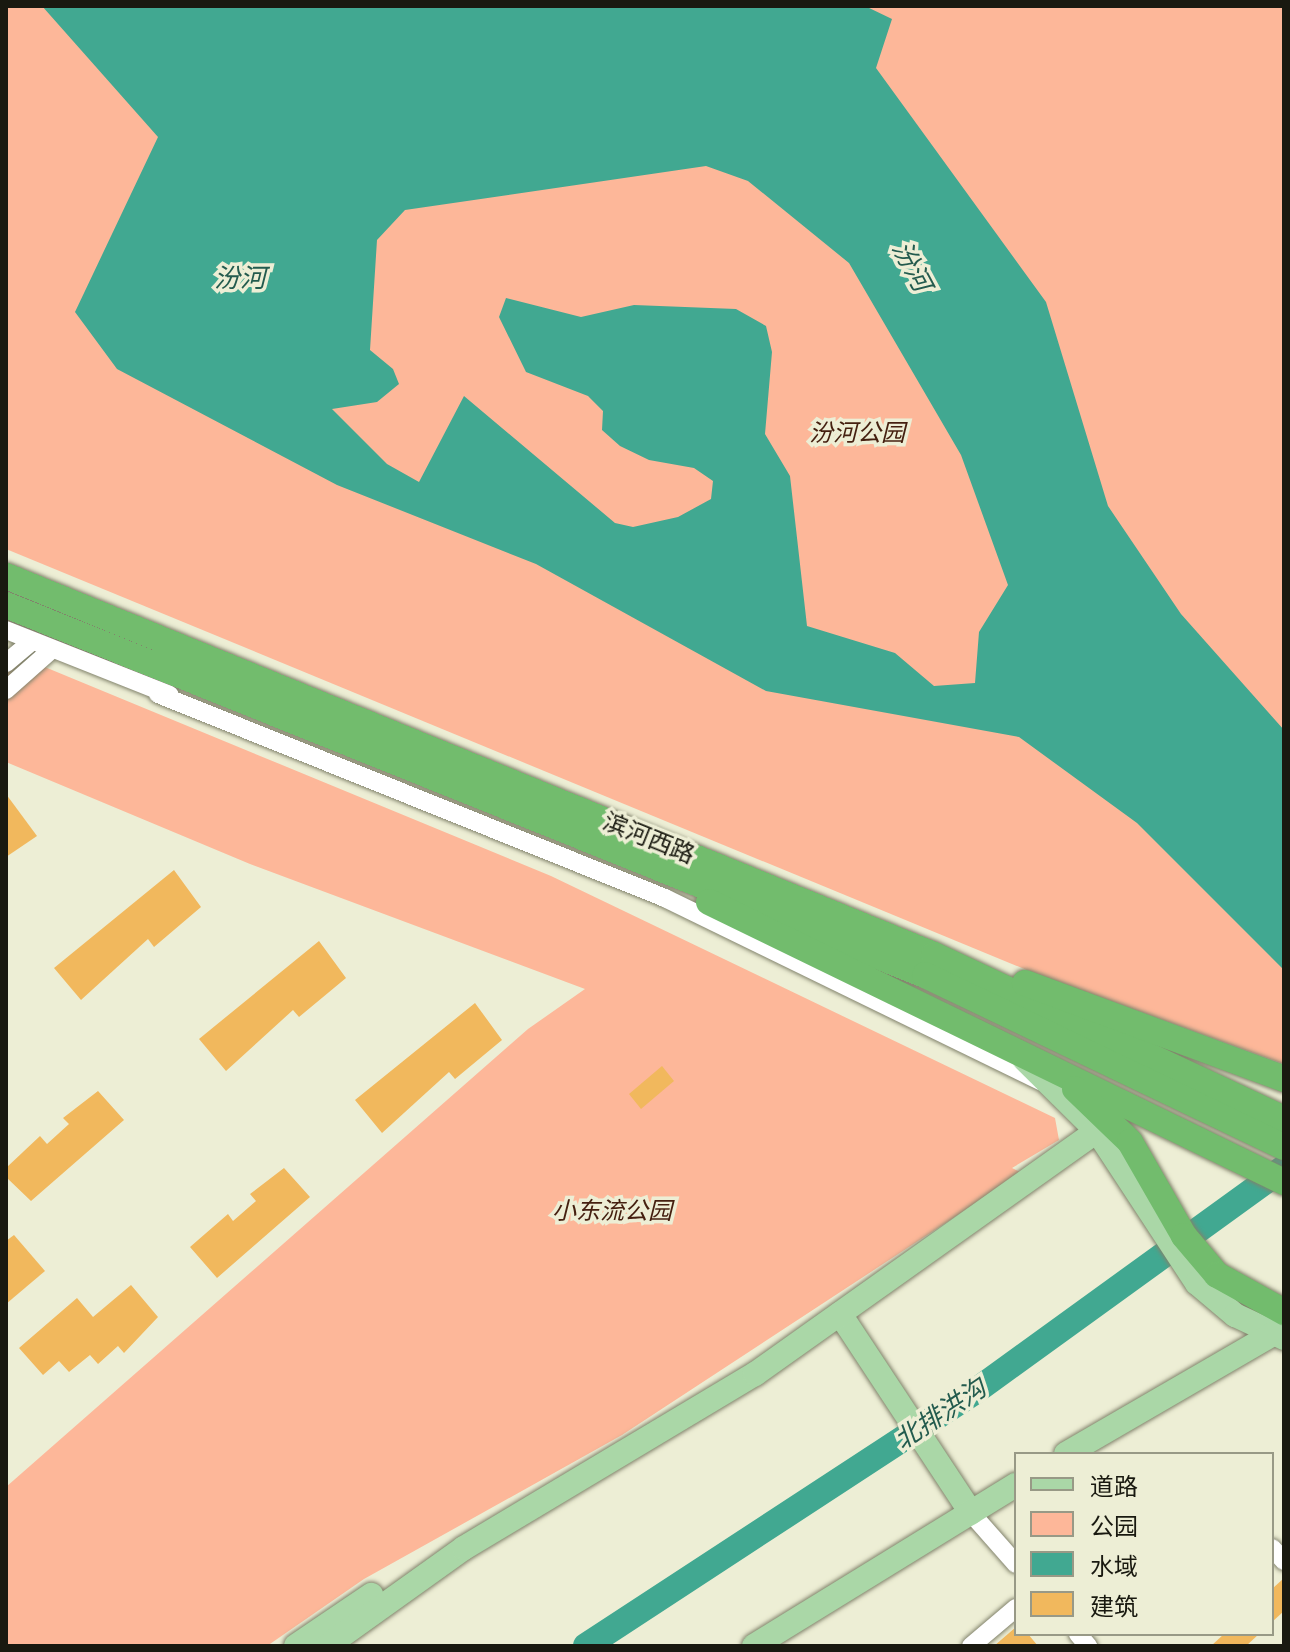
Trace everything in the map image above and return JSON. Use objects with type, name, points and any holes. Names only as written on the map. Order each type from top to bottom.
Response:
[{"type":"highway","name":"滨河西路","points":[[6,576],[934,955],[1284,1119]]},
{"type":"highway","name":"滨河西路","points":[[6,605],[925,975],[1284,1147]]},
{"type":"highway","points":[[623,852],[735,917],[1012,1048],[1284,1182]]},
{"type":"highway","points":[[934,955],[1084,1001],[1284,1079]]},
{"type":"highway","points":[[1012,1048],[1086,1096],[1184,1236],[1217,1275],[1280,1328]]},
{"type":"main road","points":[[1012,1048],[1097,1131],[1122,1148],[1165,1241],[1224,1308],[1280,1328]]},
{"type":"main road","points":[[327,1646],[464,1548],[840,1314],[1097,1131]]},
{"type":"main road","points":[[840,1314],[971,1513]]},
{"type":"main road","points":[[1069,1452],[1255,1339],[1280,1328]]},
{"type":"main road","points":[[296,1646],[468,1532],[579,1479]]},
{"type":"main road","points":[[754,1646],[1014,1486]]},
{"type":"main road","points":[[783,1646],[878,1570]]},
{"type":"street","points":[[6,630],[665,898],[1055,1088]]},
{"type":"street","points":[[6,663],[31,642]]},
{"type":"street","points":[[6,690],[51,650]]},
{"type":"street","points":[[158,694],[241,700]]},
{"type":"street","points":[[665,898],[735,917]]},
{"type":"street","points":[[971,1513],[1014,1562]]},
{"type":"street","points":[[971,1646],[1014,1610]]},
{"type":"green space","name":"汾河公园","points":[[6,6],[1284,6],[1284,1064],[1034,973],[6,549]]},
{"type":"green space","name":"小东流公园","points":[[6,651],[551,876],[1055,1118],[1059,1140],[1012,1168],[1022,1173],[622,1435],[364,1579],[267,1646],[6,1646],[6,1487],[528,1029],[585,989],[250,864],[6,762]]},
{"type":"water","name":"汾河","points":[[42,6],[865,6],[892,19],[876,68],[1046,302],[1108,506],[1181,614],[1284,730],[1284,970],[1137,823],[1019,737],[766,691],[536,564],[337,485],[117,369],[75,312],[158,137]],"holes":[[[706,166],[748,181],[849,263],[961,455],[1008,585],[979,632],[975,683],[934,686],[895,653],[807,626],[790,476],[765,434],[772,352],[766,326],[736,309],[634,305],[581,317],[506,298],[499,317],[526,372],[588,396],[603,411],[602,430],[620,446],[649,460],[694,468],[713,481],[711,499],[678,517],[633,527],[615,523],[464,396],[419,482],[387,464],[332,409],[377,402],[399,384],[393,369],[370,350],[377,240],[405,210]]]},
{"type":"building","points":[[6,794],[37,836],[6,857]]},
{"type":"building","points":[[174,870],[201,907],[154,947],[148,939],[81,1000],[54,968]]},
{"type":"building","points":[[319,941],[346,978],[299,1017],[293,1010],[226,1071],[199,1039]]},
{"type":"building","points":[[475,1003],[502,1040],[455,1079],[449,1072],[382,1133],[355,1100]]},
{"type":"building","points":[[662,1066],[674,1081],[641,1109],[629,1094]]},
{"type":"building","points":[[98,1091],[124,1120],[31,1201],[6,1177],[6,1168],[40,1136],[47,1144],[69,1124],[63,1118]]},
{"type":"building","points":[[284,1168],[310,1197],[217,1278],[190,1247],[228,1214],[233,1221],[256,1201],[250,1194]]},
{"type":"building","points":[[14,1235],[45,1271],[6,1304],[6,1241]]},
{"type":"building","points":[[131,1285],[158,1317],[124,1353],[118,1346],[98,1364],[90,1355],[69,1372],[59,1361],[43,1375],[19,1348],[77,1298],[93,1317]]},
{"type":"building","points":[[1284,1578],[1284,1611],[1274,1620],[1274,1587]]},
{"type":"building","points":[[1014,1629],[1014,1636],[1030,1636],[1038,1646],[994,1646]]},
{"type":"building","points":[[1222,1636],[1257,1636],[1246,1646],[1211,1646]]},
{"type":"waterway","name":"北排洪沟","points":[[586,1646],[977,1390],[1284,1168]]}]
